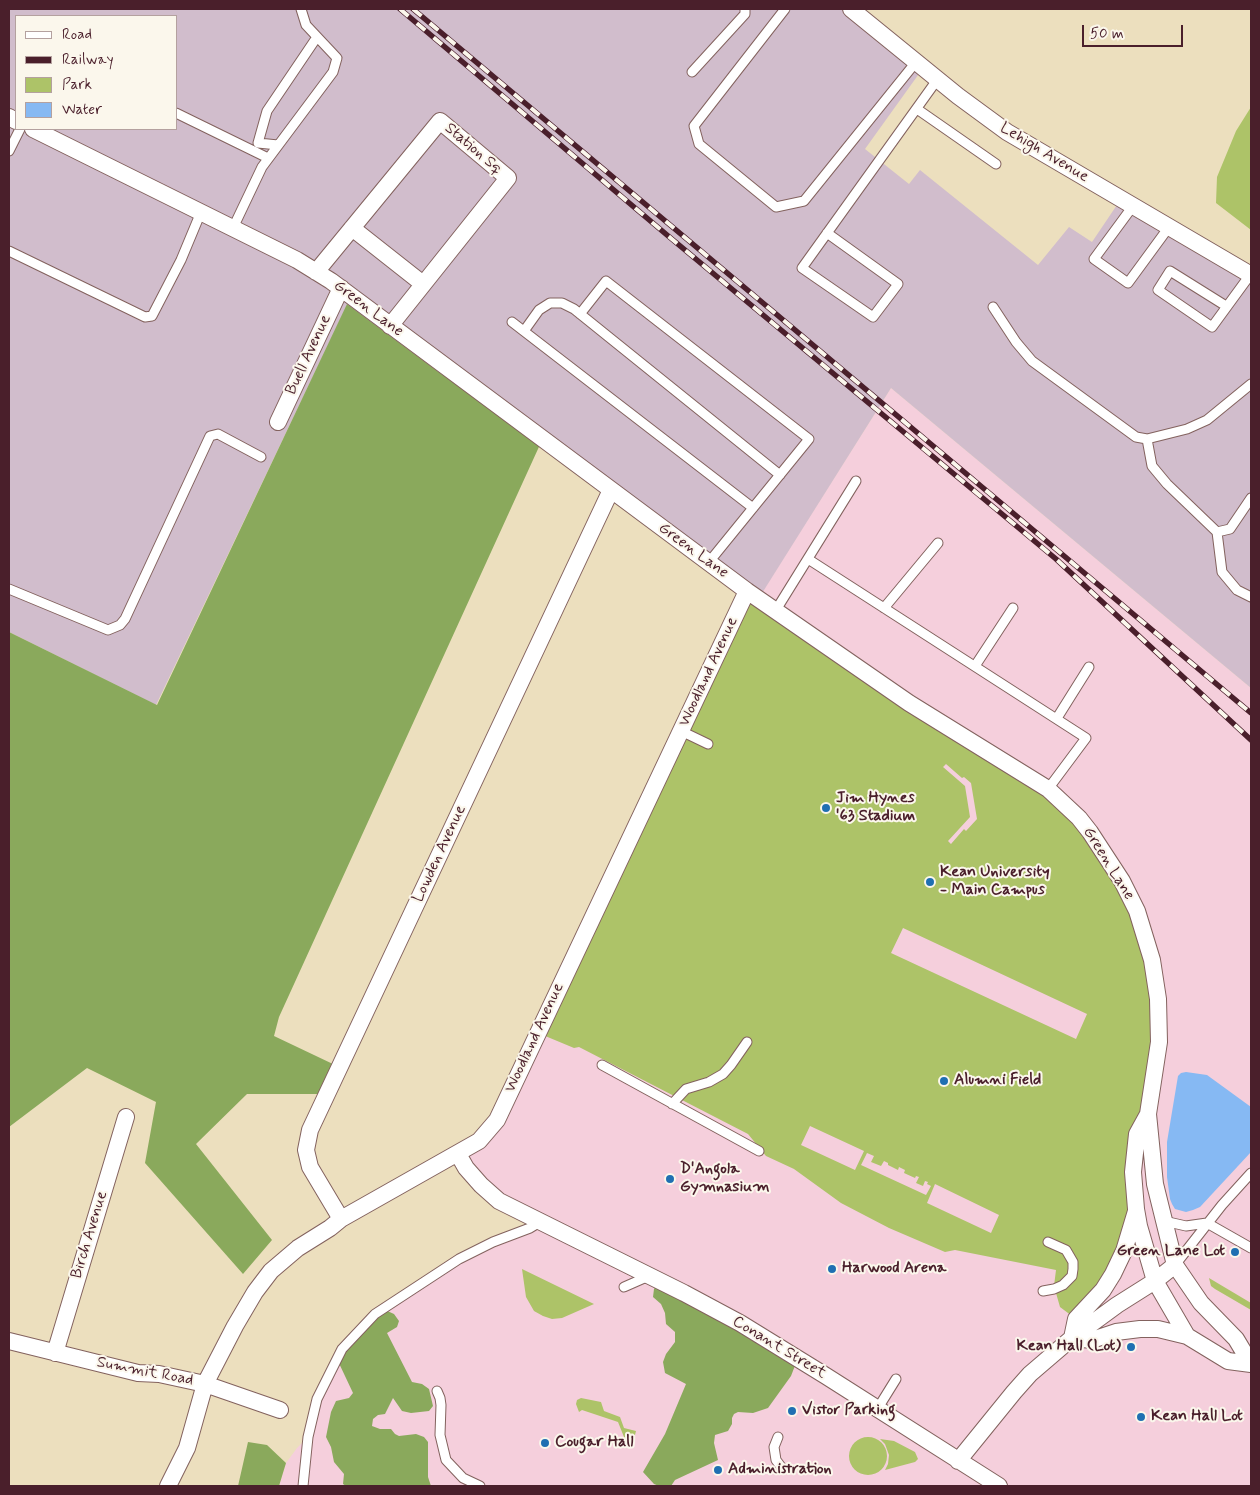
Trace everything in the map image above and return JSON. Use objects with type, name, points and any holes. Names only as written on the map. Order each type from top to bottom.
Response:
[{"type":"street","name":"Lehigh Avenue","points":[[851,9],[938,80],[1006,132],[1251,275]]},
{"type":"street","name":"Station Sq","points":[[316,272],[440,121],[508,178],[390,326]]},
{"type":"street","name":"Green Lane","points":[[35,130],[297,260],[341,288],[747,591],[909,703],[956,730],[1048,789],[1079,818],[1108,857],[1122,881],[1137,911],[1148,942],[1156,983],[1159,1025],[1159,1042],[1148,1114],[1155,1184],[1175,1265],[1201,1303],[1236,1339],[1251,1364]]},
{"type":"street","points":[[352,228],[424,284]]},
{"type":"street","name":"Buell Avenue","points":[[278,422],[341,288]]},
{"type":"street","name":"Lowden Avenue","points":[[341,1219],[310,1166],[306,1150],[310,1130],[611,490]]},
{"type":"street","name":"Woodland Avenue","points":[[168,1486],[187,1448],[205,1384],[240,1317],[255,1292],[271,1271],[298,1248],[341,1219],[479,1142],[497,1120],[747,591]]},
{"type":"street","name":"Green Lane","points":[[1148,1114],[1137,1134],[1134,1172],[1136,1209],[1155,1281],[1188,1336],[1228,1361],[1251,1364]]},
{"type":"street","name":"Birch Avenue","points":[[55,1353],[126,1117]]},
{"type":"street","name":"Conant Street","points":[[458,1154],[476,1180],[499,1201],[649,1276],[764,1338],[878,1408],[999,1486]]},
{"type":"street","points":[[1072,1338],[1076,1319],[1103,1290],[1113,1274],[1124,1251],[1136,1209]]},
{"type":"street","points":[[958,1460],[1030,1374],[1072,1338],[1175,1265]]},
{"type":"street","points":[[1072,1338],[1092,1340],[1116,1332],[1140,1329],[1158,1329],[1188,1336]]},
{"type":"street","name":"Summit Road","points":[[9,1341],[138,1373],[159,1374],[205,1384],[280,1410]]},
{"type":"lane","points":[[233,228],[262,167],[333,72],[337,58],[306,25],[301,9]]},
{"type":"lane","points":[[692,72],[745,14],[745,9]]},
{"type":"lane","points":[[785,9],[694,126],[699,144],[776,208],[804,201],[916,62]]},
{"type":"lane","points":[[278,145],[258,143],[267,111],[317,37]]},
{"type":"lane","points":[[827,233],[898,284],[873,317],[802,268],[827,233],[938,80]]},
{"type":"lane","points":[[917,109],[996,164]]},
{"type":"lane","points":[[178,114],[268,158]]},
{"type":"lane","points":[[9,151],[20,130]]},
{"type":"lane","points":[[1133,206],[1094,259],[1128,283],[1169,227]]},
{"type":"lane","points":[[9,251],[145,318],[152,316],[181,260],[201,212]]},
{"type":"lane","points":[[1226,306],[1170,271],[1158,290],[1212,327],[1251,275]]},
{"type":"lane","points":[[580,314],[606,281],[809,439],[709,562]]},
{"type":"lane","points":[[524,331],[539,310],[550,303],[562,303],[580,314],[780,475]]},
{"type":"lane","points":[[993,307],[1016,342],[1032,361],[1136,437],[1147,439],[1187,429],[1207,420],[1251,384]]},
{"type":"lane","points":[[512,322],[753,508]]},
{"type":"lane","points":[[9,589],[108,630],[120,626],[125,619],[210,436],[218,434],[261,457]]},
{"type":"lane","points":[[1147,439],[1152,466],[1167,484],[1217,532],[1222,572],[1237,590],[1251,597]]},
{"type":"lane","points":[[776,610],[856,481]]},
{"type":"lane","points":[[1217,532],[1230,529],[1251,498]]},
{"type":"lane","points":[[884,608],[938,543]]},
{"type":"lane","points":[[808,559],[1086,738],[1048,789]]},
{"type":"lane","points":[[974,666],[1013,608]]},
{"type":"lane","points":[[1057,718],[1089,667]]},
{"type":"lane","points":[[681,731],[708,744]]},
{"type":"lane","points":[[672,1104],[686,1089],[710,1082],[723,1074],[747,1042]]},
{"type":"lane","points":[[602,1065],[759,1151]]},
{"type":"lane","points":[[1175,1265],[1207,1223],[1251,1173]]},
{"type":"lane","points":[[1164,1221],[1186,1226],[1207,1223],[1251,1248]]},
{"type":"lane","points":[[303,1486],[308,1437],[317,1400],[342,1349],[375,1314],[459,1259],[540,1222]]},
{"type":"lane","points":[[1043,1291],[1054,1289],[1064,1284],[1072,1276],[1073,1269],[1073,1262],[1066,1250],[1048,1242]]},
{"type":"lane","points":[[624,1287],[649,1276]]},
{"type":"lane","points":[[878,1408],[896,1379]]},
{"type":"lane","points":[[437,1391],[441,1405],[440,1435],[446,1460],[463,1478],[480,1486]]},
{"type":"lane","points":[[778,1438],[774,1447],[776,1460],[782,1468]]},
{"type":"shaded area","points":[[9,9],[859,9],[926,64],[865,149],[909,184],[920,170],[1038,265],[1069,227],[1092,242],[1123,196],[1251,273],[1251,688],[891,388],[759,598],[440,373],[347,305],[156,705],[9,632]]},
{"type":"shaded area","name":"Kean University - Main Campus","points":[[891,388],[1251,688],[1251,1486],[279,1486],[286,1463],[308,1437],[317,1399],[342,1349],[375,1314],[459,1259],[540,1222],[499,1201],[458,1154],[479,1141],[759,597]]},
{"type":"green space","points":[[1251,107],[1251,230],[1216,203],[1217,177],[1236,131]]},
{"type":"green space","points":[[347,304],[440,373],[543,438],[279,1017],[274,1036],[335,1065],[320,1094],[247,1094],[196,1144],[272,1240],[243,1274],[145,1163],[156,1102],[87,1068],[9,1127],[9,632],[157,705]]},
{"type":"green space","points":[[747,591],[1048,789],[1122,881],[1158,999],[1124,1251],[1076,1319],[1060,1307],[1054,1286],[1056,1270],[955,1250],[945,1252],[889,1228],[841,1203],[794,1169],[766,1156],[748,1134],[579,1047],[574,1048],[538,1033]],"holes":[[[946,764],[971,783],[977,819],[966,831],[964,829],[951,844],[948,841],[970,817],[965,786],[943,767]],[[903,928],[1087,1014],[1076,1039],[891,953]],[[810,1126],[864,1151],[855,1170],[801,1145]],[[867,1153],[874,1156],[871,1162],[881,1166],[884,1161],[898,1170],[899,1167],[905,1170],[904,1173],[915,1178],[916,1176],[919,1177],[916,1183],[923,1186],[925,1181],[928,1182],[927,1184],[931,1186],[926,1195],[861,1165]],[[935,1184],[999,1215],[991,1233],[927,1203]]]},
{"type":"green space","points":[[522,1269],[594,1304],[562,1318],[552,1319],[543,1316],[534,1311],[526,1297]]},
{"type":"green space","points":[[1209,1278],[1251,1303],[1251,1310],[1211,1286]]},
{"type":"green space","points":[[663,1282],[796,1363],[791,1376],[768,1408],[753,1413],[738,1412],[734,1414],[728,1431],[715,1435],[714,1443],[718,1460],[675,1480],[671,1486],[654,1484],[643,1472],[665,1434],[686,1384],[665,1373],[663,1362],[666,1354],[675,1342],[675,1332],[666,1324],[665,1313],[661,1304],[653,1297],[656,1286]]},
{"type":"green space","points":[[383,1309],[394,1314],[399,1321],[397,1327],[387,1333],[412,1382],[422,1384],[429,1389],[433,1406],[429,1411],[411,1413],[402,1411],[393,1398],[385,1414],[378,1415],[373,1419],[372,1426],[380,1429],[391,1429],[399,1436],[416,1434],[424,1437],[428,1442],[428,1477],[431,1486],[346,1486],[343,1484],[344,1474],[334,1462],[331,1447],[326,1437],[331,1412],[336,1401],[349,1398],[353,1393],[337,1359]]},
{"type":"green space","points":[[581,1398],[601,1402],[604,1411],[620,1417],[624,1428],[636,1431],[633,1443],[626,1442],[618,1422],[582,1410],[579,1412],[576,1404],[577,1400]]},
{"type":"green space","points":[[868,1437],[882,1442],[887,1456],[882,1470],[868,1475],[854,1470],[849,1456],[854,1442]]},
{"type":"green space","points":[[880,1439],[894,1441],[915,1452],[918,1459],[915,1462],[885,1470],[889,1455],[885,1444]]},
{"type":"green space","points":[[248,1442],[267,1445],[286,1463],[279,1486],[238,1486]]},
{"type":"water","points":[[1186,1072],[1207,1075],[1251,1107],[1251,1152],[1200,1207],[1186,1212],[1175,1209],[1170,1199],[1167,1177],[1167,1142],[1178,1076]]},
{"type":"railway","points":[[400,9],[667,235],[1056,559],[1251,740]]},
{"type":"railway","points":[[413,9],[1251,713]]},
{"type":"place","name":"Jim Hynes '63 Stadium","points":[[826,808]]},
{"type":"place","name":"Kean University - Main Campus","points":[[930,882]]},
{"type":"place","name":"Alumni Field","points":[[944,1081]]},
{"type":"place","name":"D'Angola Gymnasium","points":[[670,1179]]},
{"type":"place","name":"Green Lane Lot","points":[[1235,1252]]},
{"type":"place","name":"Harwood Arena","points":[[832,1269]]},
{"type":"place","name":"Kean Hall (Lot)","points":[[1131,1347]]},
{"type":"place","name":"Vistor Parking","points":[[792,1411]]},
{"type":"place","name":"Kean Hall Lot","points":[[1141,1417]]},
{"type":"place","name":"Cougar Hall","points":[[545,1443]]},
{"type":"place","name":"Administration","points":[[718,1470]]}]
